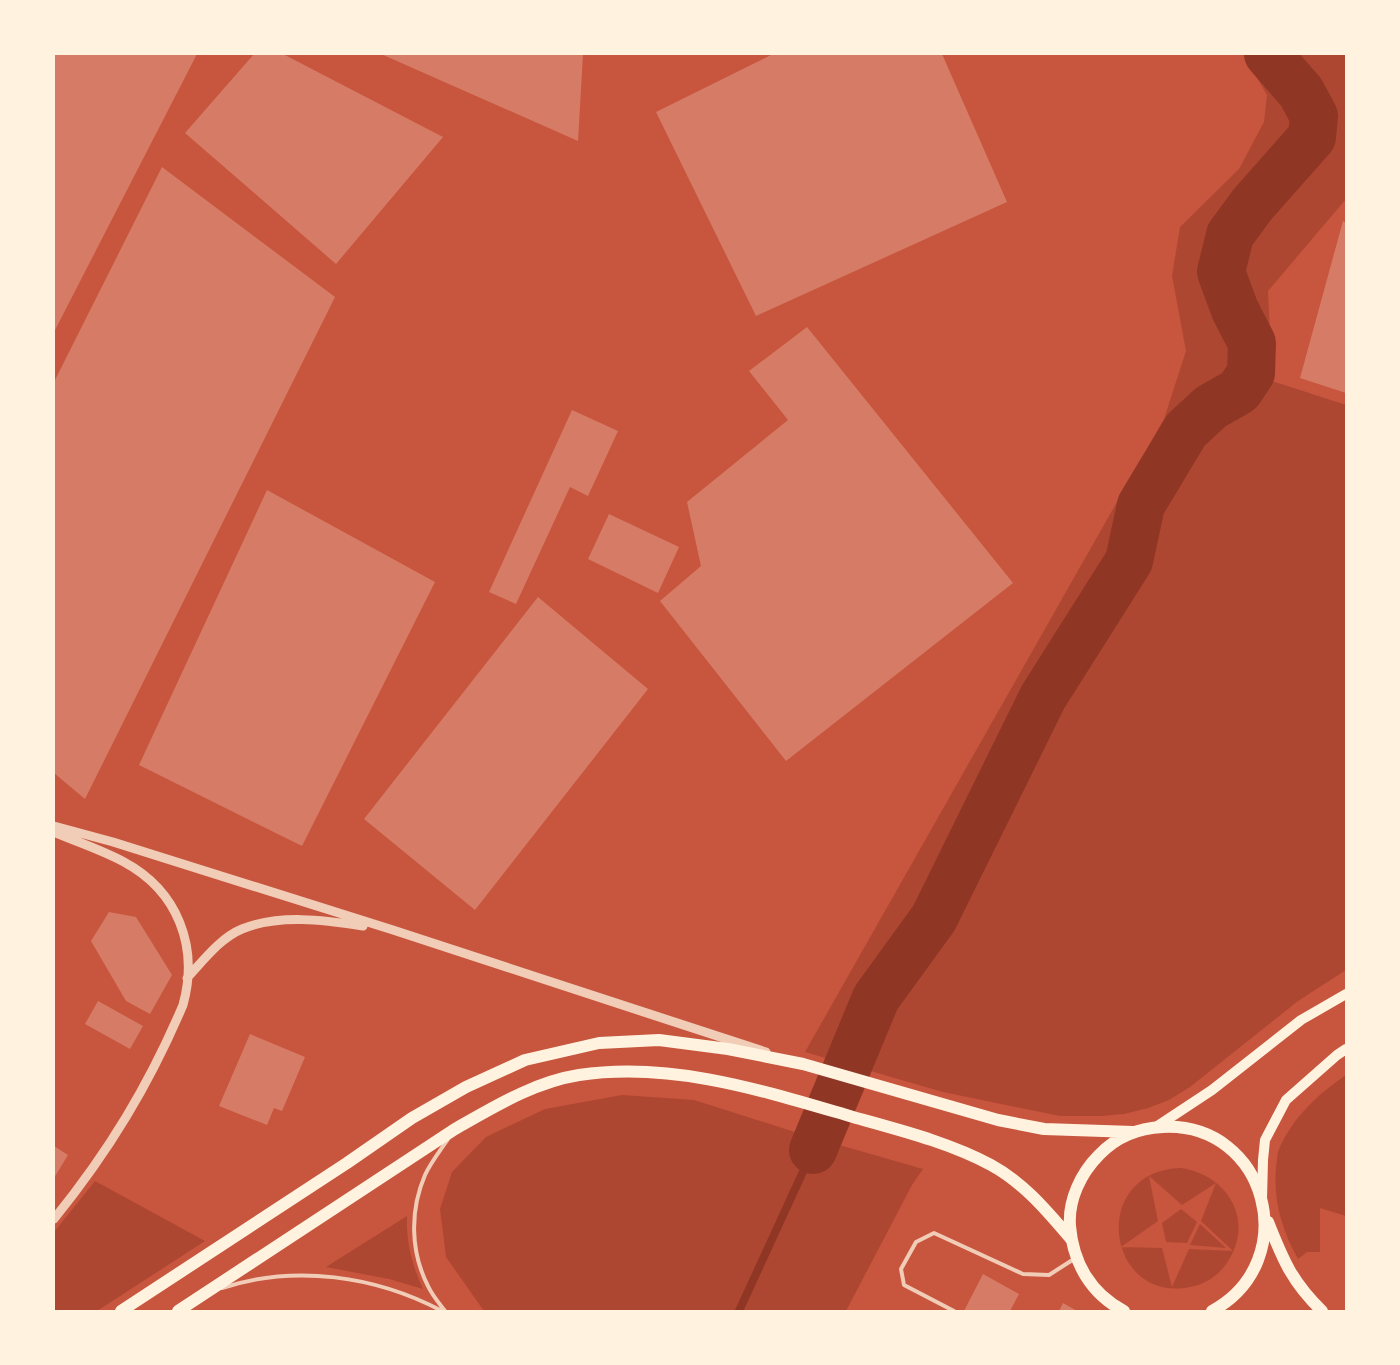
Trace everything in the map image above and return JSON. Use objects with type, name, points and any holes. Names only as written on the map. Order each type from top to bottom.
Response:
[{"type":"main road","points":[[1156,1127],[1212,1090],[1301,1020],[1346,994]]},
{"type":"main road","points":[[121,1311],[412,1118],[466,1087],[526,1060],[599,1043],[659,1040],[728,1048],[803,1064],[998,1120],[1044,1129],[1132,1132],[1156,1127],[1177,1127],[1197,1131],[1234,1152],[1251,1174],[1284,1262],[1304,1293],[1322,1311]]},
{"type":"main road","points":[[1262,1200],[1265,1140],[1286,1100],[1343,1051]]},
{"type":"main road","points":[[178,1311],[455,1129],[499,1104],[548,1083],[577,1075],[607,1072],[665,1072],[702,1077],[790,1099],[934,1141],[992,1165],[1014,1180],[1033,1196],[1071,1239]]},
{"type":"main road","points":[[1124,1311],[1103,1297],[1083,1273],[1076,1258],[1071,1239],[1070,1222],[1076,1190],[1092,1161],[1104,1150],[1132,1132]]},
{"type":"main road","points":[[1212,1311],[1233,1297],[1252,1274],[1263,1245],[1265,1215]]},
{"type":"street","points":[[54,826],[113,842],[393,930],[803,1064]]},
{"type":"street","points":[[54,832],[125,862],[148,879],[171,905],[183,930],[189,955],[188,978],[183,1005],[147,1082],[118,1132],[83,1183],[54,1219]]},
{"type":"street","points":[[188,978],[213,950],[228,938],[241,930],[261,924],[296,919],[393,930]]},
{"type":"lane","points":[[444,1311],[428,1286],[415,1246],[415,1209],[426,1174],[455,1129]]},
{"type":"lane","points":[[954,1311],[904,1286],[901,1269],[916,1242],[934,1233],[1023,1274],[1049,1275],[1076,1258]]},
{"type":"lane","points":[[202,1296],[239,1283],[263,1278],[288,1276],[336,1278],[388,1288],[420,1299],[444,1311]]},
{"type":"shaded area","points":[[1243,54],[1346,54],[1346,199],[1268,291],[1272,381],[1346,405],[1346,970],[1298,1001],[1190,1087],[1169,1100],[1124,1114],[1060,1116],[943,1092],[805,1052],[1164,419],[1186,351],[1172,276],[1180,227],[1239,169],[1264,122],[1267,95]]},
{"type":"shaded area","points":[[1346,1075],[1346,1216],[1320,1208],[1320,1252],[1307,1252],[1298,1259],[1287,1237],[1277,1203],[1275,1180],[1278,1152],[1283,1140],[1297,1119],[1315,1099]]},
{"type":"shaded area","points":[[622,1095],[694,1100],[801,1134],[923,1169],[912,1185],[846,1311],[484,1311],[446,1257],[440,1209],[452,1172],[486,1137],[545,1109]]},
{"type":"shaded area","points":[[1181,1168],[1196,1172],[1216,1183],[1182,1205],[1149,1176]]},
{"type":"shaded area","points":[[1149,1176],[1158,1221],[1122,1246],[1119,1235],[1121,1211],[1131,1190]]},
{"type":"shaded area","points":[[95,1181],[205,1241],[97,1311],[54,1311],[54,1232]]},
{"type":"shaded area","points":[[1216,1183],[1230,1199],[1236,1212],[1239,1226],[1237,1241],[1233,1251],[1201,1221]]},
{"type":"shaded area","points":[[1181,1209],[1197,1222],[1187,1243],[1166,1242],[1162,1223]]},
{"type":"shaded area","points":[[407,1216],[411,1253],[423,1289],[389,1279],[326,1267]]},
{"type":"shaded area","points":[[1200,1224],[1226,1248],[1190,1245]]},
{"type":"shaded area","points":[[1123,1247],[1162,1248],[1172,1287],[1162,1287],[1140,1276],[1126,1258]]},
{"type":"shaded area","points":[[1189,1249],[1233,1251],[1219,1272],[1209,1280],[1190,1287],[1172,1287]]},
{"type":"building","points":[[54,54],[197,54],[54,332]]},
{"type":"building","points":[[254,54],[283,54],[443,137],[336,264],[185,133]]},
{"type":"building","points":[[381,54],[583,54],[578,141]]},
{"type":"building","points":[[773,54],[942,54],[1007,202],[756,316],[656,112]]},
{"type":"building","points":[[162,167],[335,297],[85,799],[54,773],[54,382]]},
{"type":"building","points":[[1343,221],[1346,223],[1346,393],[1300,378]]},
{"type":"building","points":[[807,327],[1013,583],[786,761],[660,601],[701,566],[687,502],[788,420],[749,371]]},
{"type":"building","points":[[572,410],[618,431],[588,496],[570,487],[516,604],[489,592]]},
{"type":"building","points":[[267,490],[435,582],[302,846],[139,765]]},
{"type":"building","points":[[609,514],[679,547],[658,593],[588,559]]},
{"type":"building","points":[[538,597],[648,689],[475,910],[364,819]]},
{"type":"building","points":[[109,912],[136,917],[172,975],[150,1014],[126,1001],[91,941]]},
{"type":"building","points":[[98,1001],[143,1026],[130,1049],[85,1024]]},
{"type":"building","points":[[250,1034],[305,1057],[282,1111],[274,1108],[267,1125],[219,1106]]},
{"type":"building","points":[[54,1146],[68,1155],[54,1178]]},
{"type":"building","points":[[983,1274],[1019,1294],[1010,1311],[964,1311]]},
{"type":"building","points":[[1063,1303],[1077,1311],[1059,1311]]},
{"type":"waterway","points":[[813,1150],[876,998],[934,918],[1043,697],[1129,561],[1141,505],[1186,430],[1211,407],[1239,391],[1251,373],[1252,343],[1235,310],[1221,272],[1230,235],[1252,205],[1312,137],[1314,116],[1301,92],[1268,54]]},
{"type":"waterway","points":[[739,1311],[813,1150]]}]
